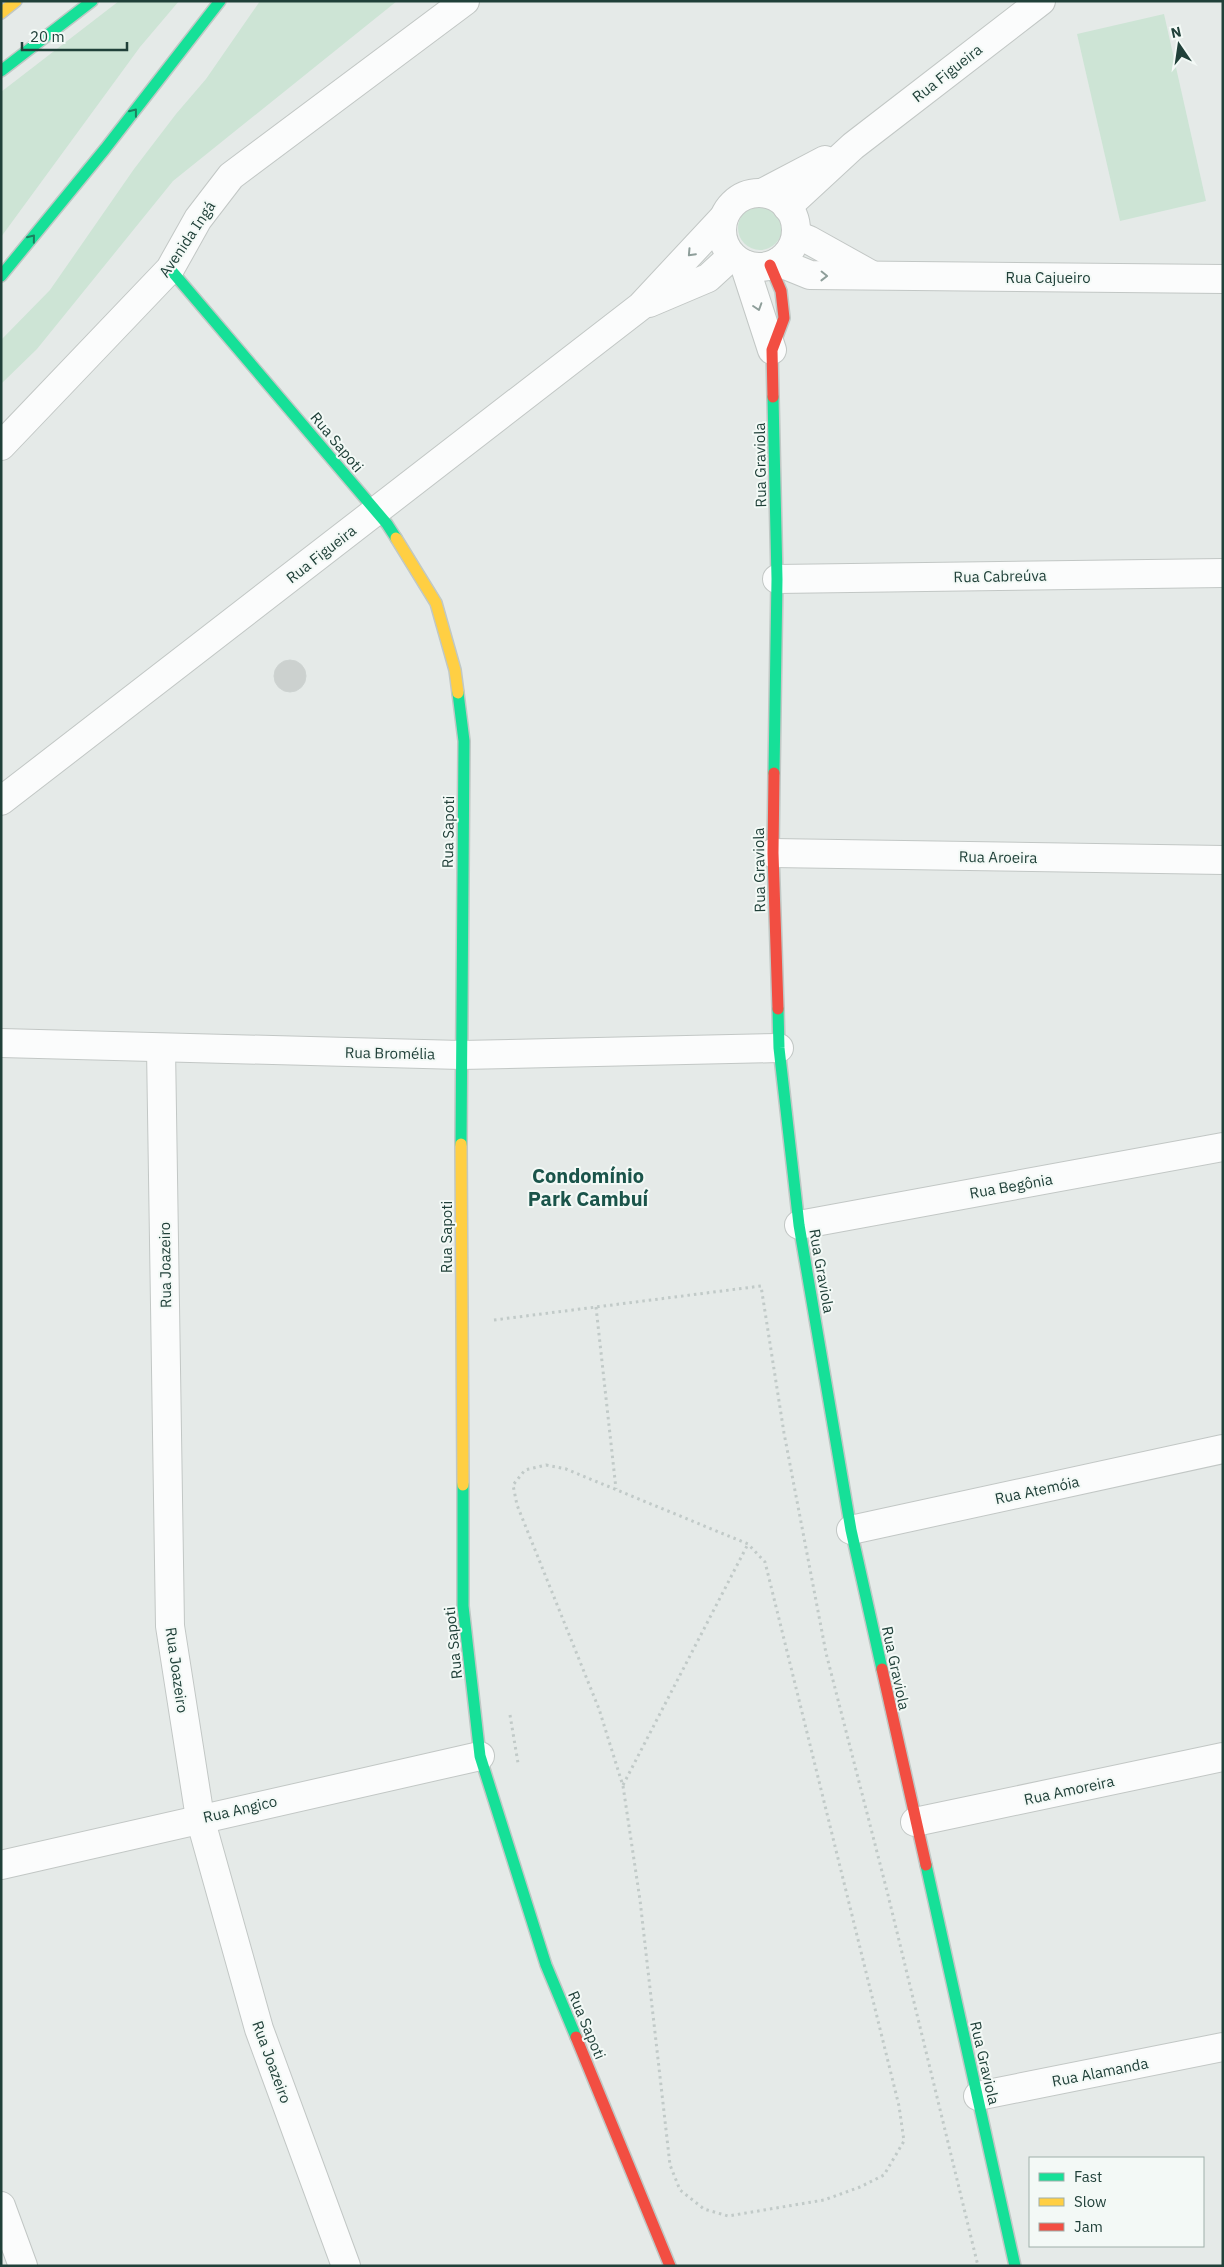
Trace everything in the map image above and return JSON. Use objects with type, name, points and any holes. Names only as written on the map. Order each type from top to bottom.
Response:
[{"type":"street","points":[[1,13],[16,1]]},
{"type":"street","points":[[1,71],[92,1]]},
{"type":"street","points":[[1,276],[105,149],[220,1]]},
{"type":"street","name":"Avenida Ingá","points":[[1,446],[170,270],[198,219],[231,176],[465,1]]},
{"type":"street","name":"Rua Figueira","points":[[853,146],[1041,1]]},
{"type":"street","points":[[640,306],[724,217],[735,201],[743,197],[762,193],[853,146]]},
{"type":"street","points":[[788,207],[853,146]]},
{"type":"street","points":[[640,306],[708,278],[756,262],[792,246],[796,235],[794,220],[788,207],[772,195],[762,193]]},
{"type":"street","points":[[724,217],[723,238],[756,262],[772,350]]},
{"type":"street","points":[[796,235],[809,240],[873,276]]},
{"type":"street","name":"Rua Cajueiro","points":[[756,262],[810,275],[1223,279]]},
{"type":"street","name":"Rua Sapoti","points":[[170,270],[387,524],[436,603],[455,670],[464,740],[461,1055],[463,1606],[480,1756],[546,1965],[670,2266]]},
{"type":"street","name":"Rua Figueira","points":[[1,801],[640,306]]},
{"type":"street","name":"Rua Graviola","points":[[772,350],[777,579],[773,853],[779,1048],[799,1225],[851,1530],[1015,2266]]},
{"type":"street","name":"Rua Cabreúva","points":[[777,579],[1223,573]]},
{"type":"street","name":"Rua Aroeira","points":[[773,853],[1223,860]]},
{"type":"street","name":"Rua Bromélia","points":[[1,1043],[461,1055],[779,1048]]},
{"type":"street","name":"Rua Joazeiro","points":[[161,1048],[170,1626],[200,1818],[259,2029],[346,2266]]},
{"type":"street","name":"Rua Begônia","points":[[799,1225],[1223,1147]]},
{"type":"street","name":"Rua Atemóia","points":[[851,1530],[1223,1449]]},
{"type":"street","name":"Rua Angico","points":[[1,1865],[200,1818],[480,1756]]},
{"type":"street","name":"Rua Amoreira","points":[[915,1822],[1223,1757]]},
{"type":"street","name":"Rua Alamanda","points":[[978,2096],[1223,2048]]},
{"type":"street","points":[[1,2206],[23,2266]]},
{"type":"path","points":[[462,1336],[477,1336],[481,1322],[761,1286],[784,1433],[826,1653],[888,1895],[978,2266]]},
{"type":"path","points":[[596,1307],[616,1489]]},
{"type":"path","points":[[664,2166],[680,2190],[704,2209],[728,2216],[824,2200],[884,2175],[904,2140],[899,2106],[765,1562],[748,1544],[566,1469],[546,1466],[525,1470],[513,1485],[518,1505],[599,1708],[623,1786],[640,1900],[670,2165],[680,2190]]},
{"type":"path","points":[[623,1786],[748,1544]]},
{"type":"path","points":[[510,1712],[520,1770]]},
{"type":"green space","points":[[119,1],[179,1],[140,47],[1,237],[1,92]]},
{"type":"green space","points":[[260,1],[397,1],[173,181],[37,349],[1,384],[1,340],[50,290],[134,169],[176,114],[206,79]]},
{"type":"green space","points":[[1164,14],[1206,201],[1120,221],[1077,34]]},
{"type":"green space","points":[[760,206],[772,210],[778,216],[782,228],[778,240],[772,246],[760,250],[748,246],[742,240],[738,228],[742,216],[748,210]]},
{"type":"building","points":[[290,660],[301,665],[306,676],[301,687],[290,692],[279,687],[274,676],[279,665]]},
{"type":"traffic: fast","points":[[1,71],[92,1]]},
{"type":"traffic: fast","points":[[1,276],[105,149],[220,1]]},
{"type":"traffic: fast","points":[[170,269],[387,524],[396,538]]},
{"type":"traffic: fast","points":[[773,397],[777,579],[774,773]]},
{"type":"traffic: fast","points":[[458,693],[464,741],[461,1144]]},
{"type":"traffic: fast","points":[[778,1009],[779,1048],[799,1225],[851,1530],[882,1669]]},
{"type":"traffic: fast","points":[[463,1485],[463,1606],[480,1756],[546,1965],[576,2037]]},
{"type":"traffic: fast","points":[[926,1865],[1015,2266]]},
{"type":"traffic: slow","points":[[1,13],[16,1]]},
{"type":"traffic: slow","points":[[396,538],[436,603],[455,670],[458,693]]},
{"type":"traffic: slow","points":[[461,1144],[463,1485]]},
{"type":"traffic: jam","points":[[770,265],[781,291],[784,318],[772,350],[773,397]]},
{"type":"traffic: jam","points":[[774,773],[773,853],[778,1009]]},
{"type":"traffic: jam","points":[[882,1669],[926,1865]]},
{"type":"traffic: jam","points":[[576,2037],[670,2266]]},
{"type":"district","name":"Condomínio Park Cambuí","points":[[588,1186]]}]
